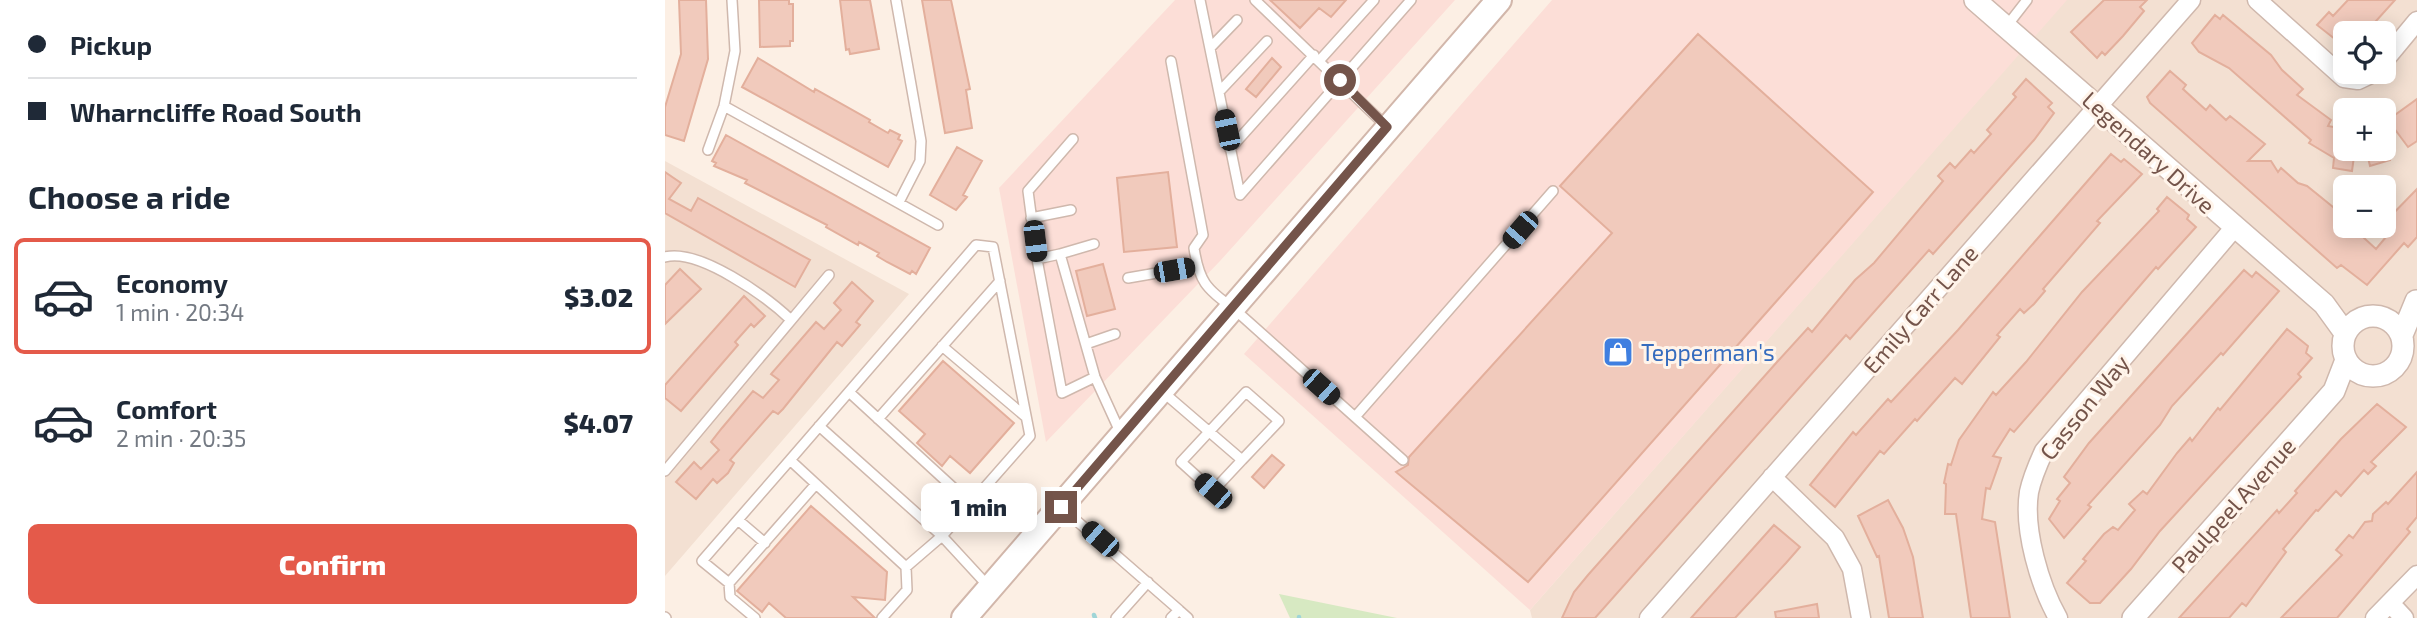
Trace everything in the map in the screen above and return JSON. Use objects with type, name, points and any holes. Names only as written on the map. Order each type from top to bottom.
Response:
[{"type":"main road","points":[[964,618],[1499,0]]},
{"type":"street","name":"Legendary Drive","points":[[1975,0],[2324,304],[2345,333]]},
{"type":"street","name":"Emily Carr Lane","points":[[1649,618],[2191,0]]},
{"type":"street","points":[[2257,0],[2333,68]]},
{"type":"street","points":[[2396,47],[2417,22]]},
{"type":"street","name":"Casson Way","points":[[2058,618],[2043,592],[2036,568],[2031,522],[2029,494],[2043,451],[2234,228]]},
{"type":"street","points":[[2416,301],[2402,335],[2404,346],[2397,366],[2378,376],[2367,376],[2355,370],[2346,360],[2343,344],[2345,333],[2353,323],[2364,317],[2386,319],[2416,301]]},
{"type":"street","name":"Legendary Drive","points":[[2324,304],[2364,317]]},
{"type":"street","points":[[2386,319],[2402,335]]},
{"type":"street","name":"Paulpeel Avenue","points":[[2133,618],[2334,391],[2346,360]]},
{"type":"street","name":"Paulpeel Avenue","points":[[2334,391],[2367,376]]},
{"type":"street","points":[[1772,477],[1835,538],[1852,569],[1861,618]]},
{"type":"street","points":[[2375,618],[2417,575]]},
{"type":"street","points":[[2391,604],[2404,618]]},
{"type":"lane","points":[[708,150],[724,106],[735,51],[732,0]]},
{"type":"lane","points":[[896,0],[921,141],[920,161],[899,202]]},
{"type":"lane","points":[[1200,0],[1240,195],[1411,0]]},
{"type":"lane","points":[[1255,0],[1387,127]]},
{"type":"lane","points":[[1230,149],[1374,0]]},
{"type":"lane","points":[[2006,27],[2027,0]]},
{"type":"lane","points":[[1210,48],[1237,20]]},
{"type":"lane","points":[[1219,92],[1267,41]]},
{"type":"lane","points":[[1171,61],[1203,234],[1194,247],[1197,266],[1206,289],[1233,308],[1403,460]]},
{"type":"lane","points":[[724,106],[937,225]]},
{"type":"lane","points":[[1073,139],[1028,191],[1037,260],[1062,393],[1095,377]]},
{"type":"lane","points":[[1355,417],[1553,191]]},
{"type":"lane","points":[[1031,218],[1071,210]]},
{"type":"lane","points":[[1037,260],[1094,244]]},
{"type":"lane","points":[[729,583],[702,561],[976,245],[993,247],[1030,436],[943,536],[906,567]]},
{"type":"lane","points":[[1059,254],[1095,377],[1122,435]]},
{"type":"lane","points":[[665,257],[685,255],[706,265],[753,289],[791,320]]},
{"type":"lane","points":[[1128,278],[1197,266]]},
{"type":"lane","points":[[665,471],[829,275]]},
{"type":"lane","points":[[878,419],[1000,281]]},
{"type":"lane","points":[[1086,344],[1115,334]]},
{"type":"lane","points":[[942,346],[1026,417]]},
{"type":"lane","points":[[1161,391],[1242,460]]},
{"type":"lane","points":[[849,392],[971,504]]},
{"type":"lane","points":[[1246,392],[1279,421],[1242,460],[1213,491],[1181,462],[1246,392]]},
{"type":"lane","points":[[819,426],[943,536],[990,588]]},
{"type":"lane","points":[[790,460],[906,567],[907,590],[882,618]]},
{"type":"lane","points":[[755,618],[730,597],[729,583],[816,484]]},
{"type":"lane","points":[[1061,507],[1188,618]]},
{"type":"lane","points":[[738,520],[765,543]]},
{"type":"lane","points":[[1116,618],[1148,582]]},
{"type":"lane","points":[[1171,618],[1179,610]]},
{"type":"shaded area","points":[[1175,0],[1455,0],[1220,261],[1046,442],[999,188]]},
{"type":"shaded area","points":[[1552,0],[2067,0],[1530,610],[1244,354]]},
{"type":"shaded area","points":[[2066,0],[2417,0],[2417,618],[1532,618],[1530,610]]},
{"type":"shaded area","points":[[665,161],[909,294],[665,576]]},
{"type":"green space","points":[[1279,594],[1397,618],[1290,618]]},
{"type":"building","points":[[679,0],[706,0],[708,59],[684,141],[665,135],[665,107],[681,54]]},
{"type":"building","points":[[759,0],[789,0],[789,4],[793,4],[793,41],[790,41],[790,46],[760,47]]},
{"type":"building","points":[[840,0],[870,0],[879,49],[850,54],[849,49],[846,50]]},
{"type":"building","points":[[922,0],[951,0],[970,89],[966,90],[972,128],[945,133]]},
{"type":"building","points":[[1270,0],[1346,0],[1331,17],[1319,8],[1300,28]]},
{"type":"building","points":[[2104,0],[2147,0],[2140,7],[2144,11],[2123,36],[2105,55],[2102,52],[2097,58],[2071,32]]},
{"type":"building","points":[[2348,0],[2395,0],[2376,21],[2333,21],[2333,38],[2317,25],[2329,12],[2333,16]]},
{"type":"building","points":[[2215,15],[2220,19],[2223,15],[2271,55],[2282,70],[2303,89],[2297,95],[2331,120],[2328,126],[2333,127],[2333,157],[2309,143],[2311,140],[2229,68],[2199,52],[2192,43]]},
{"type":"building","name":"Tepperman's","points":[[1698,34],[1873,192],[1528,582],[1396,472],[1408,465],[1409,457],[1612,233],[1560,186]]},
{"type":"building","points":[[758,58],[814,92],[815,89],[870,120],[869,122],[888,133],[890,130],[900,135],[898,139],[902,141],[888,167],[742,87]]},
{"type":"building","points":[[1272,58],[1281,67],[1256,97],[1246,89]]},
{"type":"building","points":[[2170,71],[2186,85],[2183,89],[2206,110],[2210,105],[2226,120],[2230,116],[2265,144],[2248,161],[2271,161],[2278,172],[2281,168],[2333,207],[2333,238],[2364,238],[2376,249],[2385,238],[2396,238],[2396,211],[2417,189],[2417,237],[2408,247],[2404,243],[2367,285],[2341,265],[2337,268],[2150,103],[2147,97]]},
{"type":"building","points":[[2026,79],[2052,103],[2048,107],[2054,113],[2034,140],[1933,254],[1929,250],[1850,339],[1846,335],[1595,618],[1562,618],[1574,592],[1588,575],[1808,328],[1812,332],[1855,280],[1874,263],[1943,181],[1938,176],[1950,163],[1955,168],[1971,150],[1974,153],[1991,134],[1987,130],[2016,97],[2013,94]]},
{"type":"building","points":[[2417,99],[2417,141],[2408,147],[2396,131],[2396,114]]},
{"type":"building","points":[[726,135],[930,248],[916,274],[912,271],[910,274],[887,262],[877,256],[879,253],[859,242],[858,245],[826,227],[827,225],[745,183],[747,180],[714,166],[716,163],[712,161]]},
{"type":"building","points":[[957,147],[982,161],[963,195],[967,197],[956,210],[930,195]]},
{"type":"building","points":[[2111,154],[2121,162],[2124,159],[2142,174],[2097,221],[2100,223],[2043,289],[2045,291],[2034,304],[2024,313],[2020,309],[1997,335],[2000,337],[1962,384],[1955,378],[1884,454],[1880,451],[1835,507],[1810,485],[1853,432],[1856,435],[1888,399],[1891,402],[1958,330]]},
{"type":"building","points":[[2334,161],[2353,161],[2352,171],[2333,168]]},
{"type":"building","points":[[2369,161],[2387,161],[2370,166]]},
{"type":"building","points":[[665,172],[681,183],[669,199],[691,211],[698,198],[810,260],[795,287],[665,213]]},
{"type":"building","points":[[1168,172],[1177,247],[1124,252],[1117,178]]},
{"type":"building","points":[[2167,197],[2189,215],[2187,219],[2196,227],[2158,269],[2156,267],[2014,432],[2010,429],[1993,456],[2001,458],[1990,489],[1986,488],[1982,519],[1995,522],[2010,618],[1971,618],[1956,514],[1945,514],[1944,483],[1948,464],[1951,465],[1959,440],[1993,392],[1996,395],[2026,362],[2082,292],[2159,211],[2157,209]]},
{"type":"building","points":[[1103,264],[1115,309],[1087,316],[1076,271]]},
{"type":"building","points":[[680,269],[701,289],[665,324],[665,285]]},
{"type":"building","points":[[2244,270],[2252,277],[2256,272],[2279,291],[2223,355],[2221,353],[2172,406],[2160,425],[2088,505],[2091,507],[2064,538],[2049,519],[2060,501],[2057,499],[2070,483],[2064,477],[2089,443]]},
{"type":"building","points":[[852,282],[873,301],[856,322],[860,325],[842,346],[837,342],[778,414],[773,411],[730,460],[734,463],[728,473],[717,483],[713,479],[696,499],[676,482],[694,462],[701,469],[719,450],[711,442],[722,428],[753,391],[763,398],[779,380],[771,374],[816,322],[824,329],[841,310],[834,303]]},
{"type":"building","points":[[744,296],[765,316],[754,327],[751,324],[735,342],[738,345],[681,411],[665,398],[665,385]]},
{"type":"building","points":[[2287,329],[2308,346],[2306,353],[2312,358],[2298,374],[2301,377],[2160,531],[2100,603],[2090,603],[2067,583],[2086,561],[2083,559],[2104,534],[2113,527],[2118,530],[2135,510],[2129,504],[2143,491],[2147,494],[2177,453],[2190,438],[2192,441],[2218,408],[2220,410]]},
{"type":"building","points":[[943,361],[1014,423],[970,473],[950,456],[942,466],[917,443],[925,434],[899,411]]},
{"type":"building","points":[[2377,404],[2406,427],[2371,462],[2376,466],[2368,474],[2364,470],[2341,496],[2336,491],[2318,511],[2316,510],[2283,549],[2286,552],[2246,606],[2242,603],[2229,618],[2179,618],[2277,510],[2279,513],[2341,439]]},
{"type":"building","points":[[1272,455],[1284,465],[1264,488],[1252,477]]},
{"type":"building","points":[[2417,472],[2417,517],[2407,529],[2410,532],[2337,618],[2281,618],[2342,555],[2336,550],[2349,535],[2353,538],[2365,522],[2372,521],[2373,514],[2386,502],[2388,504]]},
{"type":"building","points":[[1888,500],[1903,528],[1913,557],[1923,618],[1889,618],[1879,556],[1877,557],[1858,516]]},
{"type":"building","points":[[811,506],[887,572],[885,600],[853,597],[875,618],[786,618],[769,603],[762,612],[737,591]]},
{"type":"building","points":[[1774,525],[1800,547],[1786,563],[1735,618],[1691,618]]},
{"type":"building","points":[[1817,604],[1819,618],[1776,618],[1775,612]]},
{"type":"place","name":"Tepperman's","points":[[1618,352]]},
{"type":"route","points":[[1061,507],[1387,127],[1340,80]]}]
